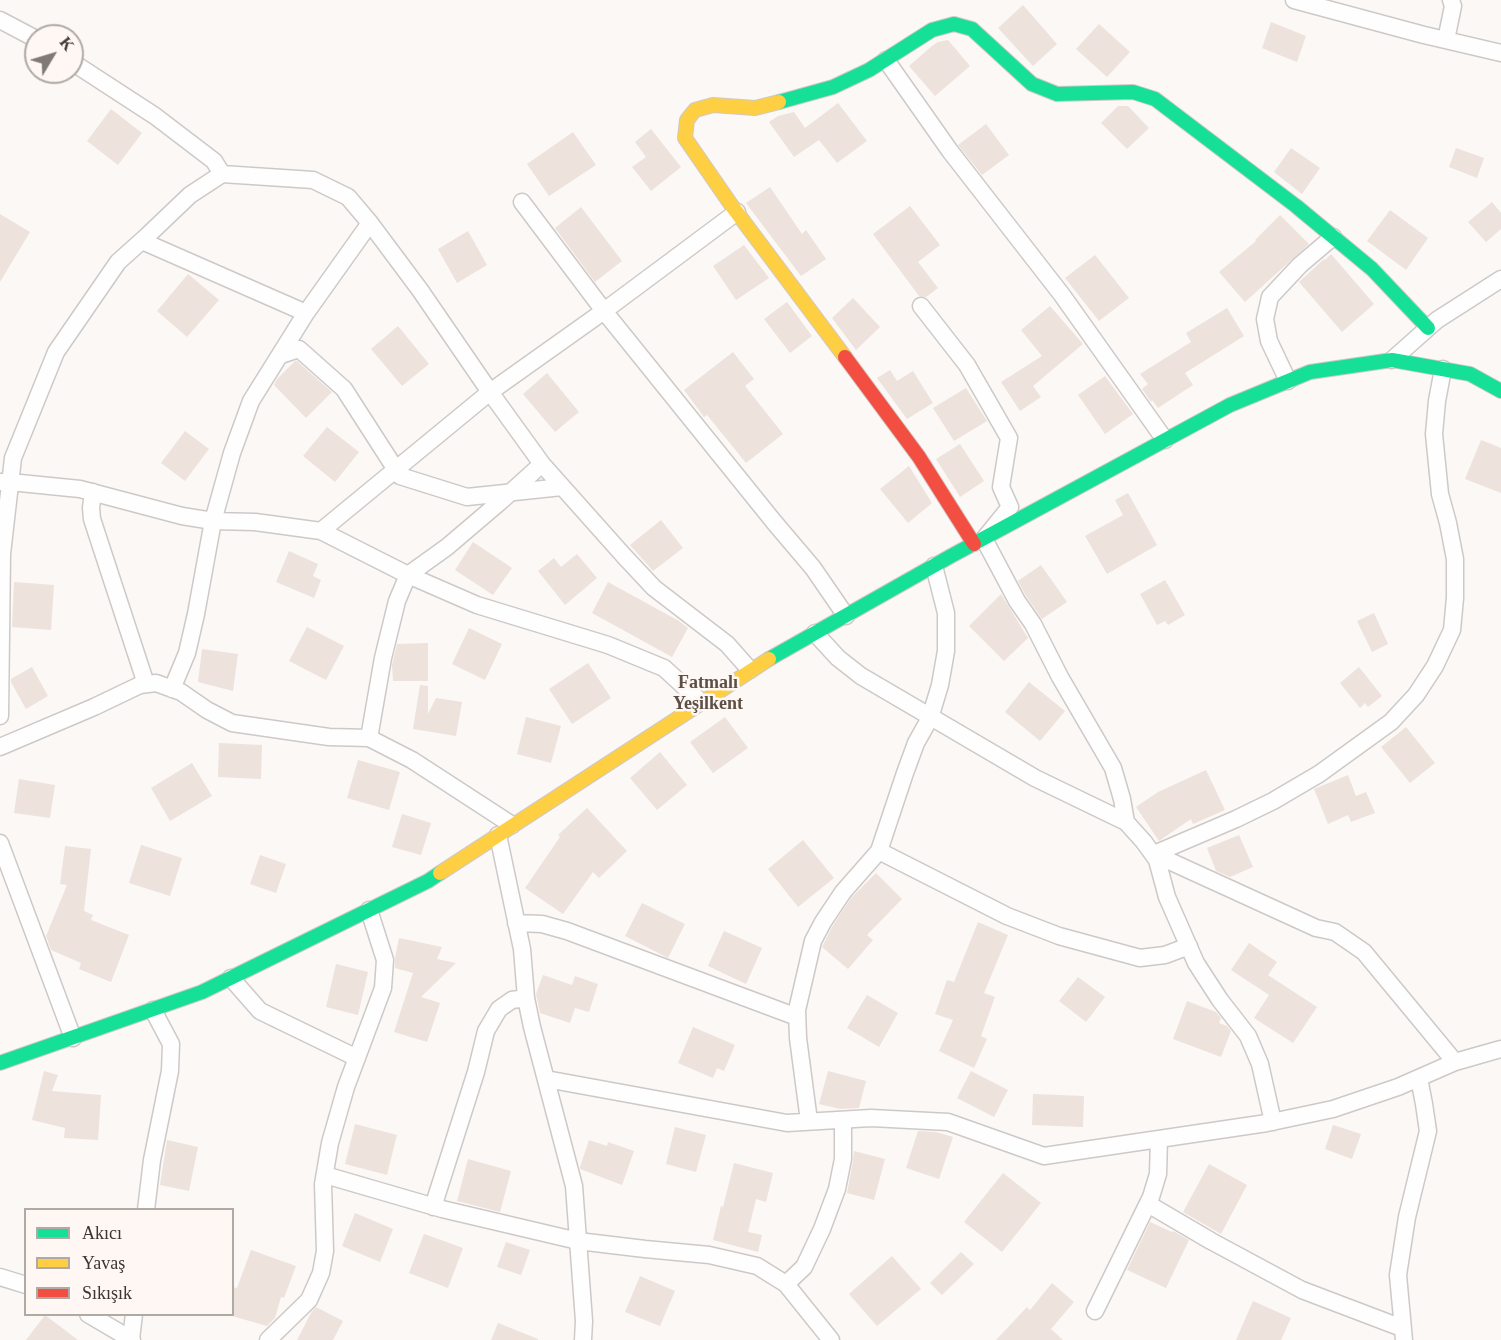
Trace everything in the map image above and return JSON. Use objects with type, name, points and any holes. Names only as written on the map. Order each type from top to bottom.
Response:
[{"type":"street","points":[[1294,0],[1329,5],[1446,40],[1501,53]]},
{"type":"street","points":[[1446,40],[1453,6],[1451,0]]},
{"type":"street","points":[[0,20],[24,33]]},
{"type":"street","points":[[1126,822],[1113,768],[1065,686],[1033,624],[919,457],[737,212],[685,138],[687,120],[695,110],[712,105],[755,108],[833,87],[869,70],[932,30],[954,24],[972,29],[1032,84],[1057,94],[1133,92],[1155,99],[1296,206],[1372,269],[1428,328]]},
{"type":"street","points":[[886,60],[950,151],[1062,295],[1166,440]]},
{"type":"street","points":[[84,70],[155,116],[214,161],[222,174]]},
{"type":"street","points":[[0,716],[5,482],[56,352],[118,262],[190,195],[222,174],[314,180],[348,197],[420,290],[542,464],[654,588],[727,644],[750,670]]},
{"type":"street","points":[[522,202],[604,311],[813,568],[846,616]]},
{"type":"street","points":[[321,531],[490,392],[737,212]]},
{"type":"street","points":[[172,689],[187,653],[213,521],[232,453],[251,401],[306,313],[370,223]]},
{"type":"street","points":[[1288,381],[1269,341],[1265,319],[1270,297],[1300,265],[1333,237]]},
{"type":"street","points":[[142,241],[306,313]]},
{"type":"street","points":[[1392,360],[1437,320],[1501,279]]},
{"type":"street","points":[[921,306],[967,365],[1009,438],[1001,488],[1010,507],[979,542]]},
{"type":"street","points":[[281,355],[299,349],[344,389],[400,476],[467,497],[562,487]]},
{"type":"street","points":[[0,1063],[202,992],[428,881],[750,670],[934,566],[1230,405],[1310,372],[1392,360],[1470,374],[1501,391]]},
{"type":"street","points":[[1154,854],[1236,819],[1273,801],[1319,774],[1391,722],[1416,695],[1436,666],[1452,630],[1455,598],[1455,559],[1440,494],[1434,434],[1443,369]]},
{"type":"street","points":[[369,738],[397,600],[408,575],[447,547],[542,464]]},
{"type":"street","points":[[5,482],[80,489],[182,516],[213,521],[255,522],[321,531],[408,575],[477,605],[608,645],[664,668],[701,702]]},
{"type":"street","points":[[93,492],[92,519],[146,684]]},
{"type":"street","points":[[809,1121],[799,1049],[797,1010],[813,941],[843,892],[879,851],[916,743],[930,718],[940,685],[946,651],[946,614],[934,566]]},
{"type":"street","points":[[815,633],[838,658],[861,676],[930,718],[1035,778],[1126,822],[1157,860],[1167,897],[1196,963],[1220,1000],[1248,1036],[1260,1064],[1273,1122]]},
{"type":"street","points":[[0,747],[140,685],[156,683],[181,692],[207,710],[232,723],[329,737],[369,738],[412,760],[513,825]]},
{"type":"street","points":[[498,835],[522,949],[526,998],[574,1186],[584,1321],[583,1340]]},
{"type":"street","points":[[0,843],[8,886],[73,1038]]},
{"type":"street","points":[[879,851],[1007,916],[1059,936],[1140,958],[1165,955],[1189,946]]},
{"type":"street","points":[[1154,854],[1316,928],[1335,932],[1364,952],[1455,1062]]},
{"type":"street","points":[[268,1340],[309,1300],[321,1273],[325,1251],[323,1184],[330,1143],[346,1087],[383,988],[385,960],[369,909]]},
{"type":"street","points":[[516,923],[542,924],[567,931],[797,1017]]},
{"type":"street","points":[[231,978],[260,1011],[357,1058]]},
{"type":"street","points":[[434,1207],[476,1072],[486,1031],[499,1009],[512,1000],[526,998]]},
{"type":"street","points":[[146,1208],[152,1160],[171,1062],[171,1044],[153,1010]]},
{"type":"street","points":[[546,1079],[787,1123],[871,1118],[948,1122],[1044,1156],[1273,1122],[1333,1109],[1398,1087],[1455,1062],[1501,1049]]},
{"type":"street","points":[[1148,1204],[1302,1290],[1403,1334],[1398,1275],[1407,1217],[1428,1131],[1419,1078]]},
{"type":"street","points":[[786,1284],[804,1267],[837,1189],[843,1159],[843,1120]]},
{"type":"street","points":[[1095,1311],[1148,1204],[1158,1174],[1159,1139]]},
{"type":"street","points":[[325,1175],[434,1207],[578,1241],[709,1255],[757,1266],[786,1284],[831,1340]]},
{"type":"street","points":[[0,1277],[24,1284]]},
{"type":"street","points":[[91,1316],[131,1340],[134,1316]]},
{"type":"building","points":[[1023,5],[1057,44],[1033,66],[998,28]]},
{"type":"building","points":[[1271,22],[1306,36],[1297,62],[1262,48]]},
{"type":"building","points":[[1099,24],[1130,52],[1107,77],[1076,49]]},
{"type":"building","points":[[948,40],[970,66],[935,96],[909,66],[938,42]]},
{"type":"building","points":[[838,103],[867,141],[837,163],[819,140],[794,157],[769,122],[778,116],[794,112],[805,128]]},
{"type":"building","points":[[1118,106],[1128,106],[1149,128],[1127,149],[1101,123]]},
{"type":"building","points":[[111,109],[142,133],[118,165],[87,141]]},
{"type":"building","points":[[986,124],[1009,155],[982,175],[958,145]]},
{"type":"building","points":[[651,129],[681,167],[651,191],[632,167],[646,157],[635,142]]},
{"type":"building","points":[[573,132],[596,165],[549,196],[527,164]]},
{"type":"building","points":[[1291,148],[1320,168],[1302,194],[1274,172]]},
{"type":"building","points":[[1456,148],[1484,158],[1477,178],[1449,167]]},
{"type":"building","points":[[770,187],[802,234],[806,230],[826,259],[801,276],[746,203]]},
{"type":"building","points":[[1492,202],[1501,213],[1501,229],[1486,242],[1468,222]]},
{"type":"building","points":[[910,206],[940,245],[918,262],[938,288],[926,297],[919,296],[873,234]]},
{"type":"building","points":[[581,207],[622,261],[595,282],[555,228]]},
{"type":"building","points":[[1390,210],[1428,238],[1406,270],[1367,241]]},
{"type":"building","points":[[0,214],[30,232],[0,282]]},
{"type":"building","points":[[1280,215],[1309,244],[1245,302],[1219,272],[1256,241]]},
{"type":"building","points":[[468,231],[487,265],[457,283],[438,249]]},
{"type":"building","points":[[744,245],[769,278],[736,300],[713,266]]},
{"type":"building","points":[[1331,254],[1374,304],[1342,332],[1299,282]]},
{"type":"building","points":[[1095,255],[1129,298],[1099,321],[1065,278]]},
{"type":"building","points":[[188,274],[219,300],[187,337],[157,311]]},
{"type":"building","points":[[853,298],[880,327],[856,350],[832,318]]},
{"type":"building","points":[[787,302],[812,336],[790,353],[764,319]]},
{"type":"building","points":[[1050,306],[1083,344],[1033,386],[1041,397],[1020,411],[1001,382],[1042,356],[1021,330]]},
{"type":"building","points":[[1227,308],[1244,336],[1185,373],[1193,385],[1158,408],[1142,389],[1148,384],[1140,374],[1191,342],[1186,333]]},
{"type":"building","points":[[398,326],[429,364],[402,386],[371,349]]},
{"type":"building","points":[[733,352],[754,379],[745,386],[783,434],[746,463],[707,415],[704,417],[684,390]]},
{"type":"building","points":[[295,361],[332,392],[306,418],[274,385]]},
{"type":"building","points":[[890,370],[897,381],[913,371],[933,403],[907,419],[877,378]]},
{"type":"building","points":[[547,373],[579,412],[555,432],[523,394]]},
{"type":"building","points":[[1105,376],[1133,414],[1105,434],[1078,395]]},
{"type":"building","points":[[966,388],[987,421],[954,441],[933,408]]},
{"type":"building","points":[[327,427],[359,452],[335,482],[303,456]]},
{"type":"building","points":[[185,431],[209,449],[185,481],[161,463]]},
{"type":"building","points":[[1481,440],[1501,448],[1501,493],[1465,479]]},
{"type":"building","points":[[960,444],[984,481],[960,497],[936,459]]},
{"type":"building","points":[[909,466],[932,503],[908,523],[880,489]]},
{"type":"building","points":[[1128,493],[1157,545],[1107,574],[1085,536],[1123,515],[1115,500]]},
{"type":"building","points":[[661,520],[683,548],[653,571],[630,545]]},
{"type":"building","points":[[473,542],[512,568],[493,595],[455,570]]},
{"type":"building","points":[[289,551],[318,564],[313,576],[321,580],[314,598],[276,582]]},
{"type":"building","points":[[577,554],[597,578],[565,605],[538,571],[554,558],[561,567]]},
{"type":"building","points":[[1041,565],[1067,602],[1042,619],[1018,581]]},
{"type":"building","points":[[1165,580],[1185,615],[1168,625],[1165,621],[1157,625],[1140,594]]},
{"type":"building","points":[[14,582],[54,585],[51,630],[12,627]]},
{"type":"building","points":[[608,582],[688,628],[672,657],[592,613]]},
{"type":"building","points":[[1001,594],[1028,638],[1004,661],[969,626]]},
{"type":"building","points":[[1374,613],[1388,644],[1372,652],[1357,621]]},
{"type":"building","points":[[307,627],[344,646],[326,680],[289,661]]},
{"type":"building","points":[[469,628],[502,644],[485,680],[452,664]]},
{"type":"building","points":[[428,643],[428,681],[393,681],[392,665],[397,644]]},
{"type":"building","points":[[202,649],[238,654],[233,691],[198,682]]},
{"type":"building","points":[[588,663],[611,698],[572,724],[549,689]]},
{"type":"building","points":[[32,667],[48,696],[26,709],[11,679]]},
{"type":"building","points":[[1359,667],[1382,696],[1368,707],[1365,703],[1360,708],[1340,683]]},
{"type":"building","points":[[1029,682],[1065,711],[1040,741],[1005,712]]},
{"type":"building","points":[[420,685],[428,686],[428,714],[436,698],[462,702],[456,736],[413,729]]},
{"type":"building","points":[[526,717],[561,726],[551,763],[517,754]]},
{"type":"building","points":[[725,717],[748,748],[713,773],[690,742]]},
{"type":"building","points":[[1406,727],[1435,763],[1410,783],[1381,747]]},
{"type":"building","points":[[219,743],[262,745],[261,779],[218,777]]},
{"type":"building","points":[[660,752],[687,785],[657,810],[630,778]]},
{"type":"building","points":[[358,760],[400,772],[389,810],[347,798]]},
{"type":"building","points":[[192,763],[212,796],[170,821],[151,788]]},
{"type":"building","points":[[1206,770],[1225,810],[1193,824],[1191,819],[1159,841],[1136,807],[1158,792]]},
{"type":"building","points":[[1348,775],[1356,796],[1366,792],[1375,813],[1351,822],[1348,815],[1328,824],[1314,789]]},
{"type":"building","points":[[19,779],[55,785],[50,818],[14,813]]},
{"type":"building","points":[[587,808],[627,851],[599,878],[593,872],[563,914],[525,888],[560,837],[558,835]]},
{"type":"building","points":[[402,814],[431,823],[421,855],[392,847]]},
{"type":"building","points":[[1239,835],[1253,867],[1230,877],[1216,871],[1207,848]]},
{"type":"building","points":[[803,840],[834,878],[798,907],[768,869]]},
{"type":"building","points":[[141,845],[182,858],[170,896],[129,883]]},
{"type":"building","points":[[65,846],[91,849],[84,911],[93,915],[91,920],[129,935],[111,982],[79,969],[81,963],[51,950],[46,936],[67,885],[60,884]]},
{"type":"building","points":[[260,855],[286,864],[276,893],[250,884]]},
{"type":"building","points":[[876,873],[902,899],[867,935],[873,940],[848,969],[822,947],[851,898]]},
{"type":"building","points":[[642,903],[685,924],[668,958],[625,936]]},
{"type":"building","points":[[978,922],[1008,935],[984,993],[995,997],[981,1036],[987,1039],[974,1068],[939,1051],[953,1020],[935,1014],[947,980],[954,982]]},
{"type":"building","points":[[724,931],[762,948],[746,984],[708,966]]},
{"type":"building","points":[[399,938],[442,947],[437,959],[456,963],[421,997],[440,1003],[427,1042],[394,1032],[413,973],[395,968]]},
{"type":"building","points":[[1249,943],[1277,962],[1268,975],[1317,1007],[1293,1043],[1254,1018],[1269,995],[1231,970]]},
{"type":"building","points":[[336,964],[368,972],[358,1015],[326,1007]]},
{"type":"building","points":[[543,975],[572,985],[575,976],[598,984],[589,1012],[575,1008],[570,1023],[540,1013],[536,994]]},
{"type":"building","points":[[1078,977],[1105,997],[1086,1022],[1059,1001]]},
{"type":"building","points":[[867,995],[898,1013],[879,1047],[847,1028]]},
{"type":"building","points":[[1187,1001],[1216,1012],[1221,1018],[1219,1023],[1227,1026],[1231,1031],[1221,1057],[1173,1039]]},
{"type":"building","points":[[693,1027],[735,1045],[724,1071],[717,1068],[713,1078],[678,1063]]},
{"type":"building","points":[[44,1071],[58,1075],[52,1091],[101,1095],[98,1140],[64,1138],[65,1128],[32,1120]]},
{"type":"building","points":[[828,1071],[866,1081],[859,1108],[840,1109],[819,1104]]},
{"type":"building","points":[[971,1071],[1008,1090],[994,1117],[957,1098]]},
{"type":"building","points":[[1033,1094],[1084,1096],[1083,1127],[1032,1125]]},
{"type":"building","points":[[355,1124],[397,1135],[387,1175],[345,1164]]},
{"type":"building","points":[[1333,1125],[1361,1134],[1352,1159],[1325,1149]]},
{"type":"building","points":[[675,1127],[706,1135],[696,1172],[666,1164]]},
{"type":"building","points":[[918,1131],[936,1132],[953,1137],[939,1179],[906,1168]]},
{"type":"building","points":[[167,1140],[198,1147],[189,1191],[160,1185]]},
{"type":"building","points":[[589,1140],[607,1146],[608,1142],[634,1151],[622,1185],[580,1169]]},
{"type":"building","points":[[854,1151],[885,1159],[874,1200],[847,1193]]},
{"type":"building","points":[[468,1159],[511,1171],[500,1212],[457,1201]]},
{"type":"building","points":[[734,1163],[773,1173],[766,1202],[756,1199],[748,1232],[762,1235],[758,1252],[713,1240]]},
{"type":"building","points":[[1209,1164],[1247,1185],[1221,1234],[1183,1212]]},
{"type":"building","points":[[1003,1173],[1041,1203],[1002,1252],[964,1222]]},
{"type":"building","points":[[355,1213],[393,1229],[380,1262],[342,1246]]},
{"type":"building","points":[[1150,1222],[1189,1240],[1166,1288],[1127,1270]]},
{"type":"building","points":[[424,1234],[463,1248],[448,1288],[409,1273]]},
{"type":"building","points":[[506,1242],[530,1250],[521,1275],[497,1267]]},
{"type":"building","points":[[251,1250],[296,1266],[284,1298],[281,1297],[275,1318],[267,1326],[232,1316],[234,1316],[234,1287],[237,1288]]},
{"type":"building","points":[[961,1252],[974,1264],[942,1295],[930,1283]]},
{"type":"building","points":[[892,1256],[921,1289],[877,1326],[849,1294]]},
{"type":"building","points":[[640,1276],[675,1291],[660,1326],[625,1312]]},
{"type":"building","points":[[1052,1283],[1074,1302],[1051,1329],[1063,1340],[996,1340],[1027,1307],[1030,1310]]},
{"type":"building","points":[[1253,1301],[1291,1318],[1281,1340],[1236,1340]]},
{"type":"building","points":[[316,1307],[343,1321],[333,1340],[297,1340],[311,1313]]},
{"type":"building","points":[[46,1316],[78,1340],[26,1340]]},
{"type":"building","points":[[498,1323],[538,1339],[538,1340],[491,1340]]},
{"type":"traffic: fast","points":[[779,102],[833,87],[869,70],[932,30],[954,24],[972,29],[1032,84],[1057,94],[1133,92],[1155,99],[1296,206],[1372,269],[1428,328]]},
{"type":"traffic: fast","points":[[769,659],[951,556],[1230,405],[1310,372],[1392,360],[1470,374],[1501,391]]},
{"type":"traffic: fast","points":[[0,1063],[202,992],[440,873]]},
{"type":"traffic: slow","points":[[779,102],[755,108],[713,105],[695,110],[687,120],[685,138],[732,206],[845,357]]},
{"type":"traffic: slow","points":[[440,873],[769,659]]},
{"type":"traffic: jam","points":[[845,357],[919,457],[974,544]]},
{"type":"district","name":"Fatmalı Yeşilkent","points":[[708,693]]}]
